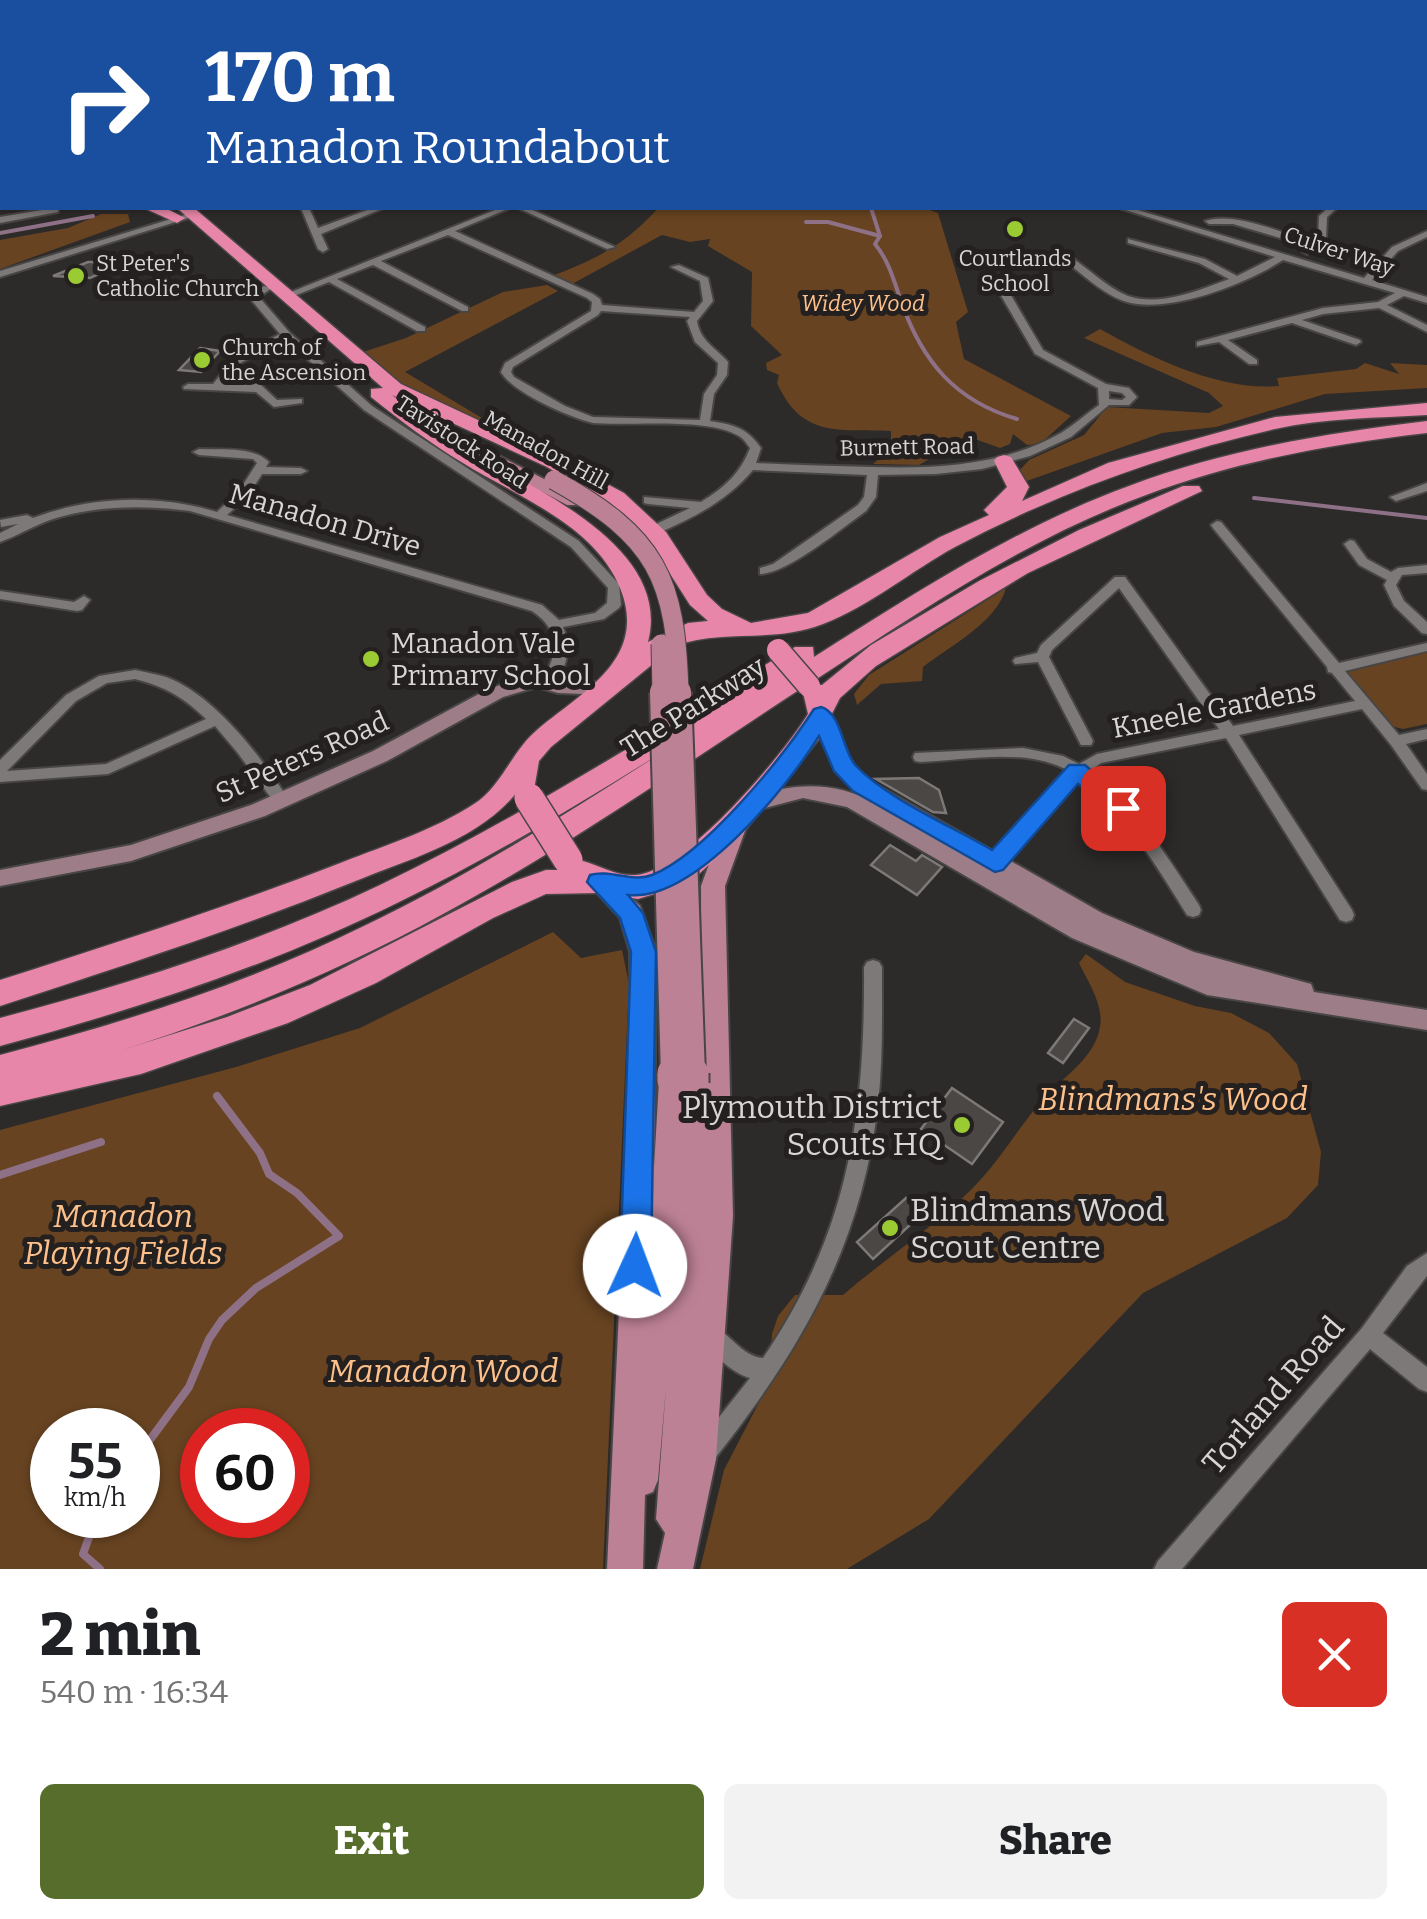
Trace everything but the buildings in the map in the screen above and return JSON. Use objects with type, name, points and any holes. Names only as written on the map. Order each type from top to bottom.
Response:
[{"type":"highway","points":[[162,210],[188,215],[276,290]]},
{"type":"highway","points":[[188,215],[276,290]]},
{"type":"highway","name":"Manadon Hill","points":[[276,290],[393,396]]},
{"type":"highway","points":[[393,396],[584,478],[616,498],[652,530],[698,600],[714,614],[778,650],[817,702]]},
{"type":"highway","points":[[393,396],[471,459],[561,514],[606,550],[630,587],[639,618],[634,646],[611,685]]},
{"type":"highway","points":[[0,993],[215,924],[435,838],[487,810],[533,749],[554,729],[676,634],[716,627],[746,631],[817,618],[948,542],[1057,490],[1170,449],[1322,416],[1426,419]]},
{"type":"highway","points":[[0,1091],[108,1070],[224,1034],[367,973],[522,890],[546,882],[598,882],[628,887],[657,884],[698,858],[745,811],[804,741],[817,702],[849,671],[1013,569],[1075,538],[1276,460],[1426,419]]},
{"type":"highway","name":"The Parkway","points":[[0,1032],[175,982],[324,924],[408,885],[545,810],[1000,534],[1091,490],[1171,461],[1268,436],[1344,422],[1426,419]]},
{"type":"highway","name":"The Parkway","points":[[0,1070],[142,1029],[241,993],[404,920],[490,873],[976,569],[1099,506],[1239,458],[1426,419]]},
{"type":"highway","points":[[948,542],[1016,494],[1018,483],[1004,462]]},
{"type":"highway","points":[[523,767],[529,798],[568,860],[598,882]]},
{"type":"main road","name":"Manadon Hill","points":[[393,396],[554,480],[614,517],[656,565],[674,627],[672,731]]},
{"type":"main road","name":"Manadon Hill","points":[[393,396],[589,512],[635,555],[652,590],[660,627],[672,731]]},
{"type":"main road","name":"St Peters Road","points":[[0,878],[42,873],[132,850],[282,802],[524,682],[611,685]]},
{"type":"main road","points":[[553,685],[563,710],[554,729]]},
{"type":"main road","points":[[817,702],[842,766],[861,785],[1080,932],[1177,974],[1275,998],[1427,1020]]},
{"type":"main road","points":[[672,731],[683,1082],[694,1232],[672,1569]]},
{"type":"main road","points":[[672,1569],[699,1459],[711,1335],[718,1216],[713,886],[745,811],[803,791],[839,796],[989,870]]},
{"type":"main road","points":[[598,882],[631,913],[644,952],[628,1569]]},
{"type":"main road","points":[[628,1569],[654,1370],[683,1082]]},
{"type":"street","points":[[0,220],[55,210]]},
{"type":"street","points":[[306,210],[322,250]]},
{"type":"street","points":[[317,232],[375,210]]},
{"type":"street","points":[[276,290],[329,278],[501,210]]},
{"type":"street","points":[[527,210],[610,247]]},
{"type":"street","name":"Culver Way","points":[[1130,210],[1299,258],[1427,300]]},
{"type":"street","points":[[1299,258],[1324,234],[1323,216],[1331,210]]},
{"type":"street","points":[[0,274],[188,215]]},
{"type":"street","points":[[1210,221],[1234,221],[1314,245]]},
{"type":"street","points":[[447,231],[590,296],[597,302],[597,308]]},
{"type":"street","points":[[1367,280],[1394,249],[1427,234]]},
{"type":"street","points":[[1138,241],[1202,262],[1236,279]]},
{"type":"street","points":[[1065,257],[1129,300],[1154,304],[1258,273],[1284,254]]},
{"type":"street","points":[[372,261],[466,309]]},
{"type":"street","points":[[676,267],[696,274],[708,287],[708,301],[692,321],[696,340],[723,362],[722,375],[709,394],[705,422]]},
{"type":"street","points":[[329,278],[421,330]]},
{"type":"street","name":"Burnett Road","points":[[750,466],[973,468],[1004,462],[1072,434],[1106,402],[1125,403],[1132,397],[1125,390],[1103,386],[1039,352],[995,283]]},
{"type":"street","name":"Tavistock Road","points":[[276,290],[254,296],[286,335],[343,387],[400,432],[575,544],[614,587],[614,605],[599,616],[558,624]]},
{"type":"street","points":[[1200,344],[1323,311],[1380,306],[1403,293]]},
{"type":"street","points":[[1380,306],[1427,329]]},
{"type":"street","points":[[652,530],[702,506],[731,486],[750,466],[754,454],[746,435],[705,422],[588,420],[510,379],[506,372],[518,358],[597,308],[696,315]]},
{"type":"street","points":[[1294,320],[1349,337]]},
{"type":"street","points":[[215,389],[228,370],[252,350],[286,335]]},
{"type":"street","points":[[1222,340],[1253,362]]},
{"type":"street","points":[[228,370],[242,373],[274,404],[298,401]]},
{"type":"street","points":[[188,386],[261,389]]},
{"type":"street","points":[[1103,386],[1106,402]]},
{"type":"street","points":[[200,452],[256,456],[263,462],[244,492],[219,516]]},
{"type":"street","points":[[259,470],[302,471]]},
{"type":"street","points":[[764,571],[862,508],[870,498],[874,470]]},
{"type":"street","points":[[1396,498],[1427,488]]},
{"type":"street","points":[[648,500],[702,506]]},
{"type":"street","name":"Manadon Drive","points":[[5,536],[0,522],[40,519],[102,505],[171,505],[537,608],[558,624]]},
{"type":"street","points":[[1226,532],[1333,669],[1396,741],[1427,785]]},
{"type":"street","points":[[1350,544],[1362,562],[1392,578]]},
{"type":"street","points":[[1392,578],[1408,570],[1427,568]]},
{"type":"street","points":[[1392,578],[1392,593],[1427,630]]},
{"type":"street","points":[[1042,657],[1046,648],[1120,580],[1132,590],[1230,733],[1346,915]]},
{"type":"street","points":[[0,595],[76,607],[84,600]]},
{"type":"street","points":[[553,685],[558,668],[558,624]]},
{"type":"street","name":"Kneele Gardens","points":[[1333,669],[1427,647]]},
{"type":"street","points":[[1020,661],[1042,657]]},
{"type":"street","points":[[1042,657],[1086,741]]},
{"type":"street","points":[[0,769],[71,698],[115,677],[137,674],[172,681],[216,720],[282,802]]},
{"type":"street","name":"Kneele Gardens","points":[[989,870],[1077,771],[1096,759],[1364,704]]},
{"type":"street","points":[[0,777],[108,769],[216,720]]},
{"type":"street","points":[[1396,741],[1427,734]]},
{"type":"street","points":[[920,757],[1036,754],[1056,758],[1118,802],[1193,910]]},
{"type":"street","points":[[699,1459],[749,1402],[769,1370],[823,1276],[847,1216],[870,1105],[874,967]]},
{"type":"street","name":"Torland Road","points":[[1166,1569],[1369,1335],[1414,1273],[1427,1263]]},
{"type":"street","points":[[711,1335],[746,1367],[769,1370]]},
{"type":"street","points":[[1369,1335],[1427,1381]]},
{"type":"green space","name":"Widey Wood","points":[[656,210],[938,213],[968,312],[956,322],[964,359],[1071,416],[1040,444],[1027,445],[1013,434],[1010,444],[1000,448],[975,439],[957,439],[966,449],[957,456],[936,455],[919,465],[873,464],[891,448],[891,431],[823,427],[798,413],[777,383],[779,375],[767,370],[766,363],[782,355],[751,326],[752,272],[708,246],[710,239],[690,242],[662,235],[572,284],[552,276],[610,249]]},
{"type":"green space","points":[[101,214],[128,214],[130,222],[0,269],[0,240],[68,228]]},
{"type":"green space","points":[[547,285],[558,291],[405,372],[519,440],[387,378],[363,352],[406,338],[503,292]]},
{"type":"green space","points":[[1100,329],[1186,370],[1233,383],[1279,386],[1277,378],[1356,369],[1365,363],[1399,374],[1390,363],[1427,365],[1427,388],[1325,394],[1216,427],[1162,433],[1024,482],[1019,471],[1029,460],[1084,435],[1107,407],[1209,413],[1223,406],[1209,393],[1084,338]]},
{"type":"green space","points":[[1006,588],[983,622],[923,667],[922,681],[881,684],[857,705],[854,694],[869,675]]},
{"type":"green space","points":[[1427,650],[1427,724],[1403,729],[1387,725],[1345,675],[1345,671]]},
{"type":"green space","points":[[553,932],[581,958],[622,950],[629,984],[603,1569],[0,1569],[0,1130],[236,1067],[360,1028]]},
{"type":"green space","name":"Blindmans's Wood","points":[[1086,954],[1125,982],[1195,1006],[1231,1013],[1269,1033],[1297,1064],[1321,1152],[1318,1185],[1287,1218],[1143,1293],[929,1519],[847,1569],[700,1569],[724,1470],[769,1383],[772,1334],[778,1316],[795,1295],[843,1295],[933,1224],[983,1177],[1044,1098],[1085,1058],[1097,1038],[1101,1019],[1079,963]]},
{"type":"waterway","points":[[872,210],[880,236]]},
{"type":"waterway","points":[[0,233],[93,216]]},
{"type":"waterway","points":[[806,222],[828,222],[880,236]]},
{"type":"waterway","points":[[880,236],[875,244],[888,264],[909,323],[931,360],[959,390],[1017,419]]},
{"type":"waterway","points":[[1254,498],[1427,518]]},
{"type":"waterway","points":[[160,1426],[189,1387],[209,1339],[222,1320],[256,1288],[339,1236],[297,1193],[269,1174],[260,1153],[217,1096]]},
{"type":"waterway","points":[[0,1175],[101,1142]]},
{"type":"waterway","points":[[89,1538],[83,1554],[100,1569]]},
{"type":"place","name":"Courtlands School","points":[[1015,229]]},
{"type":"place","name":"St Peter's Catholic Church","points":[[76,276]]},
{"type":"place","name":"Church of the Ascension","points":[[202,360]]},
{"type":"place","name":"Manadon Vale Primary School","points":[[371,659]]},
{"type":"place","name":"Plymouth District Scouts HQ","points":[[962,1125]]},
{"type":"place","name":"Blindmans Wood Scout Centre","points":[[890,1228]]},
{"type":"route","points":[[635,1266],[644,952],[631,913],[599,882],[643,887],[657,884],[690,865],[753,803],[812,732],[821,714],[830,728],[842,766],[861,785],[995,863],[1061,784],[1077,771],[1123,808]]},
{"type":"park label","name":"Manadon Playing Fields","points":[[123,1234]]},
{"type":"park label","name":"Manadon Wood","points":[[443,1371]]}]
